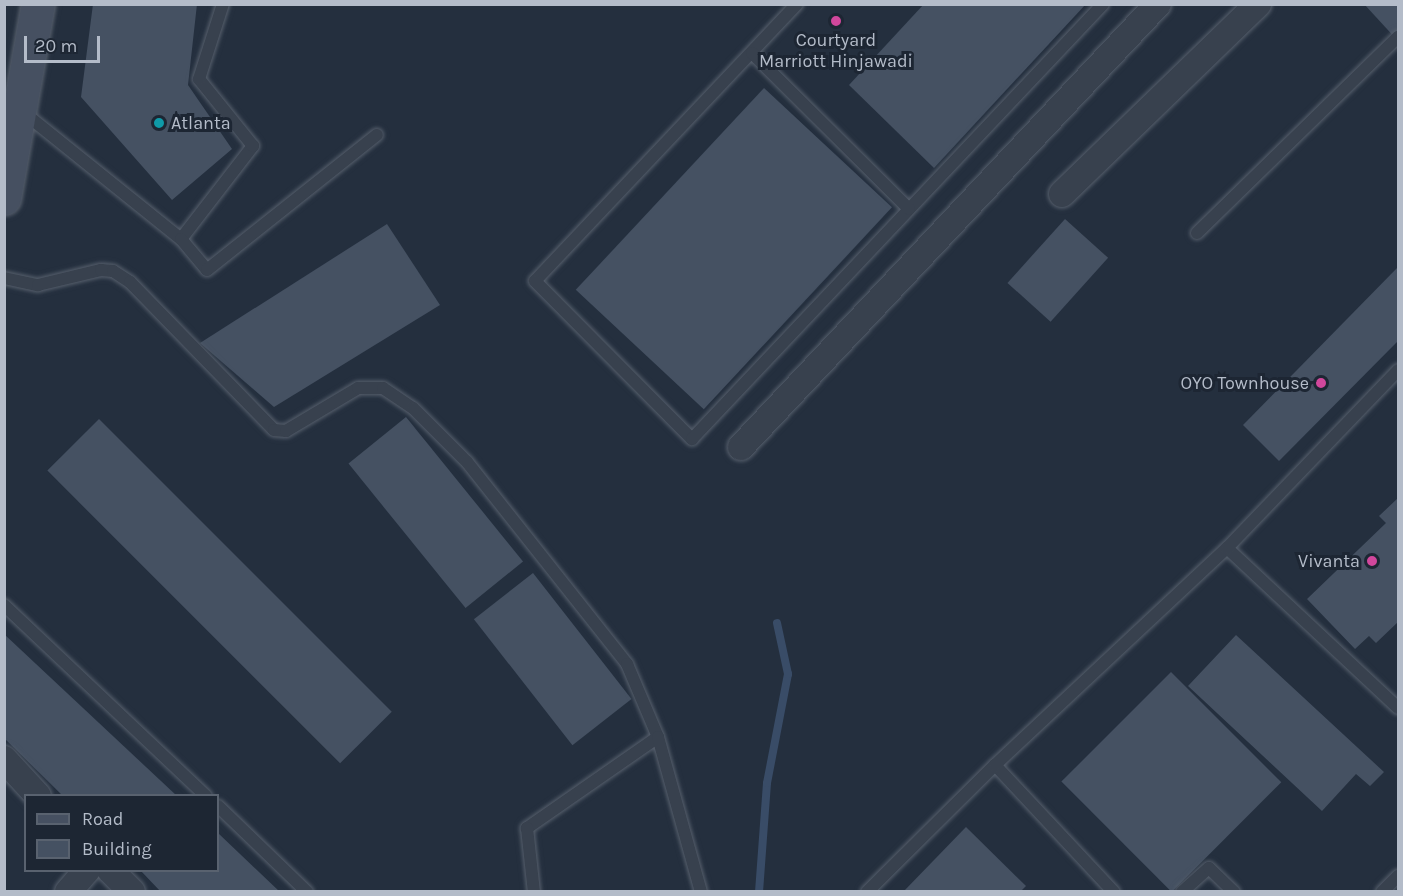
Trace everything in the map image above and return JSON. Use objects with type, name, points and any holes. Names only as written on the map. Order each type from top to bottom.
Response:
[{"type":"main road","points":[[4,198],[38,4]]},
{"type":"street","points":[[741,447],[1158,4]]},
{"type":"street","points":[[1062,194],[1258,4]]},
{"type":"street","points":[[6,766],[37,794]]},
{"type":"street","points":[[68,891],[85,872]]},
{"type":"street","points":[[112,872],[132,891]]},
{"type":"lane","points":[[182,239],[254,146],[199,80],[223,4]]},
{"type":"lane","points":[[797,4],[535,281],[692,439],[1104,4]]},
{"type":"lane","points":[[1197,233],[1398,37]]},
{"type":"lane","points":[[752,53],[909,209]]},
{"type":"lane","points":[[20,110],[182,239],[207,270],[377,135]]},
{"type":"lane","points":[[4,278],[38,285],[101,270],[113,271],[130,282],[274,430],[286,431],[358,388],[383,388],[413,408],[467,462],[627,664],[658,737],[701,891]]},
{"type":"lane","points":[[867,891],[995,765],[1227,548],[1398,370]]},
{"type":"lane","points":[[1227,548],[1398,708]]},
{"type":"lane","points":[[4,605],[205,794]]},
{"type":"lane","points":[[534,891],[527,828],[658,737]]},
{"type":"lane","points":[[995,765],[1114,891]]},
{"type":"lane","points":[[219,807],[307,891]]},
{"type":"lane","points":[[1182,891],[1209,868],[1234,891]]},
{"type":"lane","points":[[1382,891],[1398,876]]},
{"type":"building","name":"Atlanta","points":[[93,4],[197,4],[188,85],[232,149],[172,200],[81,97]]},
{"type":"building","points":[[924,4],[1086,4],[934,168],[849,85]]},
{"type":"building","points":[[1364,4],[1398,4],[1398,41]]},
{"type":"building","points":[[764,88],[892,207],[704,409],[576,290]]},
{"type":"building","points":[[1065,219],[1108,258],[1051,322],[1007,283]]},
{"type":"building","points":[[387,224],[440,305],[274,407],[200,343]]},
{"type":"building","name":"OYO Townhouse","points":[[1398,267],[1398,341],[1279,461],[1243,425]]},
{"type":"building","points":[[406,417],[523,562],[466,608],[348,464]]},
{"type":"building","points":[[99,419],[392,712],[340,763],[47,471]]},
{"type":"building","name":"Vivanta","points":[[1398,498],[1398,622],[1376,643],[1369,636],[1355,649],[1307,599],[1386,523],[1379,516]]},
{"type":"building","points":[[533,573],[632,699],[572,745],[474,619]]},
{"type":"building","points":[[4,634],[175,794],[61,794],[4,738]]},
{"type":"building","points":[[1236,635],[1384,772],[1370,786],[1356,774],[1322,811],[1188,686]]},
{"type":"building","points":[[1171,672],[1281,782],[1172,892],[1061,782]]},
{"type":"building","points":[[966,827],[1026,886],[1020,892],[903,892]]},
{"type":"building","points":[[219,834],[280,892],[161,892],[142,872],[219,872]]},
{"type":"waterway","points":[[759,892],[767,783],[788,674],[777,623]]},
{"type":"place","name":"Courtyard Marriott Hinjawadi","points":[[836,21]]},
{"type":"place","name":"Atlanta","points":[[159,123]]},
{"type":"place","name":"OYO Townhouse","points":[[1321,383]]},
{"type":"place","name":"Vivanta","points":[[1372,561]]}]
